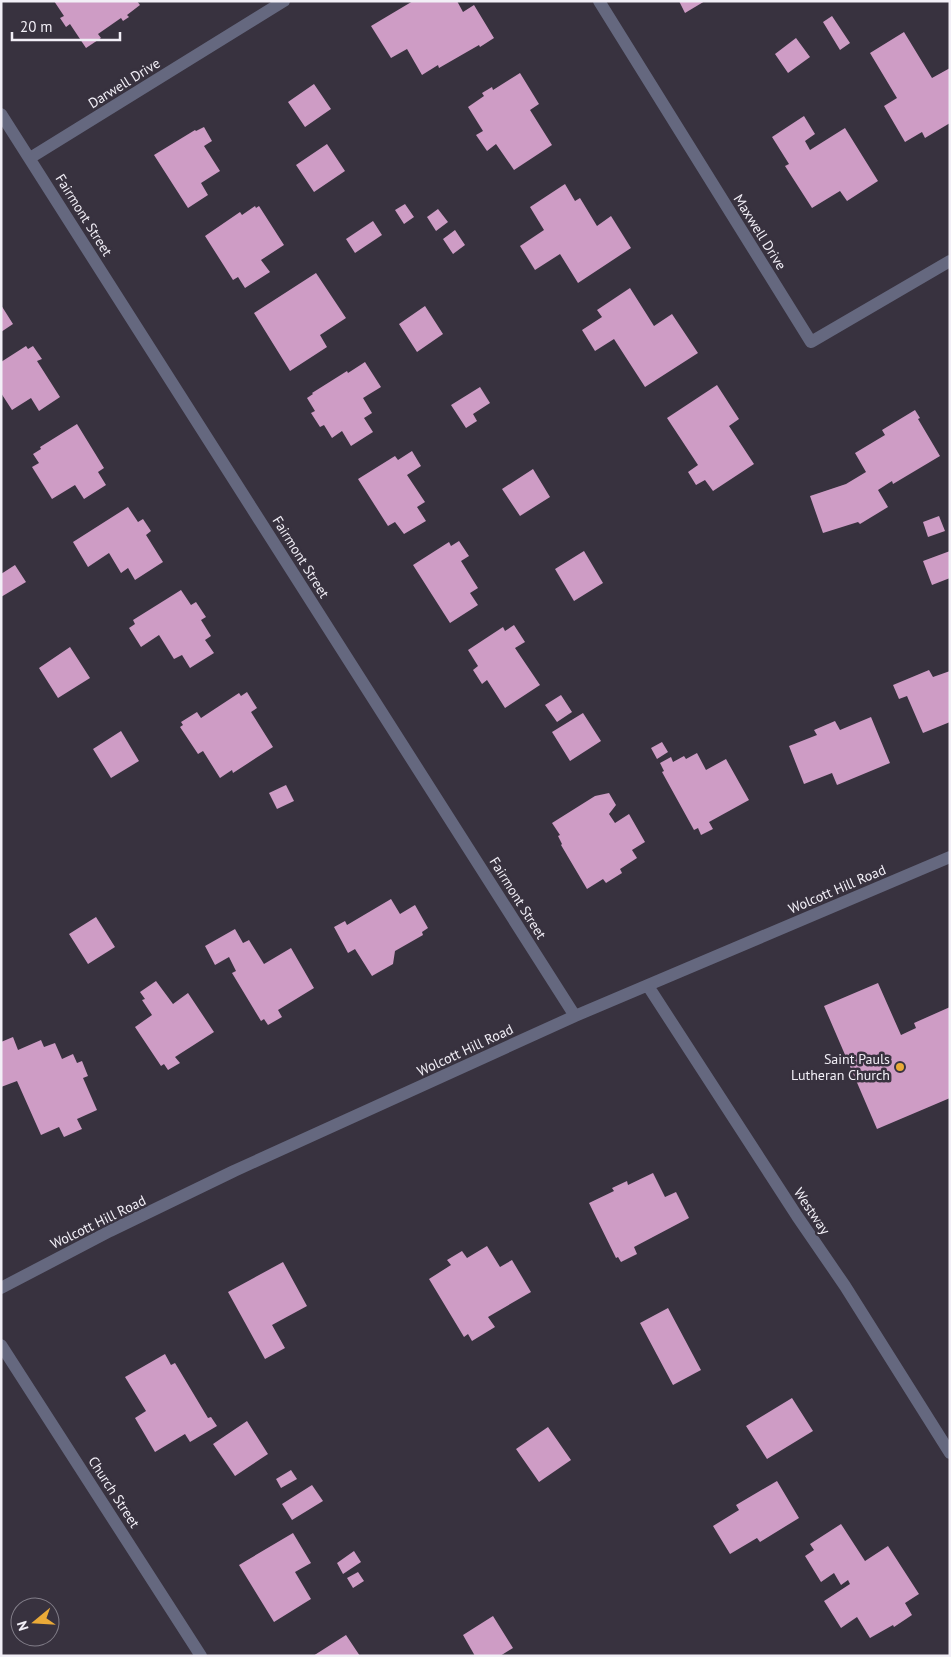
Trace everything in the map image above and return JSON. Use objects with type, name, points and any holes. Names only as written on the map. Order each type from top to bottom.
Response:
[{"type":"street","name":"Darwell Drive","points":[[30,158],[284,1]]},
{"type":"street","name":"Maxwell Drive","points":[[599,1],[811,342],[950,261]]},
{"type":"street","name":"Fairmont Street","points":[[1,114],[575,1016]]},
{"type":"street","name":"Wolcott Hill Road","points":[[1,1288],[110,1232],[234,1172],[575,1016],[950,857]]},
{"type":"street","name":"Westway","points":[[648,986],[797,1216],[845,1286],[950,1453]]},
{"type":"street","name":"Church Street","points":[[1,1345],[201,1656]]},
{"type":"building","points":[[54,1],[137,1],[140,5],[127,15],[129,17],[123,21],[121,18],[98,34],[101,38],[86,48],[70,24],[66,27],[60,18],[64,16]]},
{"type":"building","points":[[413,1],[457,1],[463,12],[474,5],[494,38],[480,47],[479,45],[439,68],[438,65],[422,75],[407,49],[391,58],[371,26]]},
{"type":"building","points":[[679,1],[705,1],[685,13]]},
{"type":"building","points":[[832,16],[850,43],[840,50],[823,22]]},
{"type":"building","points":[[904,32],[932,78],[950,68],[950,123],[925,138],[922,132],[905,142],[884,106],[897,98],[870,53]]},
{"type":"building","points":[[796,38],[810,57],[788,73],[775,54]]},
{"type":"building","points":[[520,73],[539,104],[530,110],[552,145],[514,170],[496,144],[487,151],[476,135],[483,131],[468,107],[484,96],[482,93],[492,87],[493,90]]},
{"type":"building","points":[[314,84],[331,109],[305,127],[288,102]]},
{"type":"building","points":[[804,116],[815,134],[805,141],[810,150],[845,128],[878,181],[847,201],[840,191],[812,208],[785,166],[789,164],[772,137]]},
{"type":"building","points":[[204,127],[212,141],[204,146],[220,171],[201,183],[208,195],[188,208],[154,155],[195,130]]},
{"type":"building","points":[[327,144],[345,171],[314,192],[296,165]]},
{"type":"building","points":[[565,184],[575,201],[580,198],[597,226],[611,216],[631,248],[578,283],[560,254],[535,270],[520,246],[544,230],[530,207]]},
{"type":"building","points":[[405,204],[414,217],[404,224],[395,210]]},
{"type":"building","points":[[255,206],[256,208],[259,206],[284,245],[261,260],[270,272],[245,288],[238,277],[233,280],[205,236],[240,212],[242,215]]},
{"type":"building","points":[[438,209],[448,222],[436,231],[427,217]]},
{"type":"building","points":[[373,221],[382,235],[355,253],[346,239]]},
{"type":"building","points":[[455,230],[465,245],[453,254],[443,239]]},
{"type":"building","points":[[316,273],[346,318],[320,335],[327,347],[290,371],[254,313]]},
{"type":"building","points":[[630,288],[654,326],[672,314],[698,353],[645,387],[614,339],[595,351],[582,330],[602,317],[597,310]]},
{"type":"building","points":[[1,305],[13,324],[1,332]]},
{"type":"building","points":[[425,306],[443,334],[417,352],[399,324]]},
{"type":"building","points":[[26,346],[28,349],[33,346],[42,359],[37,361],[60,397],[39,411],[31,398],[12,410],[1,393],[1,362]]},
{"type":"building","points":[[365,362],[381,387],[363,398],[372,413],[364,418],[373,432],[351,446],[342,431],[332,438],[324,425],[320,427],[311,413],[315,411],[307,398],[347,371],[348,373]]},
{"type":"building","points":[[717,385],[739,419],[729,426],[754,464],[713,491],[705,480],[696,485],[688,472],[698,465],[667,418]]},
{"type":"building","points":[[480,387],[490,403],[473,414],[477,421],[466,428],[451,405]]},
{"type":"building","points":[[915,410],[920,418],[918,419],[940,456],[893,484],[892,481],[878,490],[888,507],[860,524],[858,522],[823,533],[810,496],[846,484],[866,472],[855,453],[885,435],[882,430]]},
{"type":"building","points":[[77,424],[104,468],[98,472],[106,485],[84,499],[75,485],[52,499],[32,467],[39,463],[33,454],[41,449],[40,447]]},
{"type":"building","points":[[412,451],[421,466],[407,475],[425,502],[417,507],[426,521],[404,534],[395,522],[388,526],[358,479],[395,456],[398,460]]},
{"type":"building","points":[[533,469],[550,497],[520,516],[502,489]]},
{"type":"building","points":[[128,507],[138,522],[143,519],[151,531],[146,535],[163,562],[135,580],[128,568],[121,573],[109,553],[88,567],[73,542]]},
{"type":"building","points":[[939,516],[945,531],[928,537],[923,522]]},
{"type":"building","points":[[459,541],[469,556],[461,561],[478,588],[470,593],[478,605],[450,623],[413,565],[449,542],[451,546]]},
{"type":"building","points":[[584,551],[603,583],[574,601],[555,569]]},
{"type":"building","points":[[950,551],[950,578],[932,585],[923,561]]},
{"type":"building","points":[[15,565],[26,582],[1,597],[1,574]]},
{"type":"building","points":[[181,590],[191,605],[196,602],[206,617],[201,620],[211,636],[205,640],[214,653],[190,668],[182,655],[174,659],[159,635],[141,647],[129,628],[135,624],[133,620]]},
{"type":"building","points":[[514,625],[525,642],[515,648],[540,685],[505,708],[487,680],[482,684],[473,670],[478,666],[468,650],[503,627],[505,631]]},
{"type":"building","points":[[70,647],[90,678],[58,698],[39,668]]},
{"type":"building","points":[[929,670],[933,677],[950,671],[950,722],[923,733],[907,696],[899,699],[893,685]]},
{"type":"building","points":[[247,692],[257,708],[251,712],[273,747],[233,773],[232,770],[220,778],[203,751],[198,754],[180,727],[183,725],[181,722],[197,712],[201,718],[239,693],[241,696]]},
{"type":"building","points":[[561,695],[572,712],[557,722],[545,705]]},
{"type":"building","points":[[583,713],[601,741],[570,761],[552,732]]},
{"type":"building","points":[[871,717],[890,763],[837,785],[832,773],[804,784],[789,746],[817,735],[814,730],[835,721],[840,730]]},
{"type":"building","points":[[121,731],[139,761],[111,778],[93,749]]},
{"type":"building","points":[[662,742],[668,752],[657,759],[651,748]]},
{"type":"building","points":[[697,753],[706,770],[726,759],[749,800],[709,822],[713,829],[701,835],[698,828],[694,830],[662,772],[664,771],[660,763],[671,757],[673,762],[684,756],[686,759]]},
{"type":"building","points":[[286,785],[294,801],[277,809],[269,793]]},
{"type":"building","points":[[609,793],[616,805],[609,814],[615,823],[629,814],[645,842],[632,850],[637,858],[620,869],[622,873],[606,883],[603,879],[587,889],[561,845],[558,836],[560,835],[552,823],[595,796]]},
{"type":"building","points":[[391,899],[400,914],[415,905],[428,928],[422,932],[423,935],[395,951],[393,964],[372,976],[355,949],[348,953],[334,927],[345,921],[347,925]]},
{"type":"building","points":[[96,917],[115,947],[88,964],[69,934]]},
{"type":"building","points":[[235,929],[243,943],[249,940],[264,964],[291,948],[314,988],[278,1010],[282,1017],[268,1025],[264,1019],[261,1021],[232,973],[236,971],[229,957],[215,965],[205,946]]},
{"type":"building","points":[[156,981],[173,1004],[188,993],[214,1032],[175,1057],[180,1063],[168,1070],[164,1064],[161,1066],[135,1027],[152,1015],[142,1000],[145,999],[140,992]]},
{"type":"building","name":"Saint Pauls Lutheran Church","points":[[878,983],[901,1035],[916,1028],[914,1023],[950,1007],[950,1098],[877,1129],[824,1006]]},
{"type":"building","points":[[13,1037],[18,1050],[41,1040],[44,1047],[55,1043],[62,1059],[73,1054],[77,1063],[82,1061],[88,1076],[83,1078],[97,1110],[77,1119],[82,1129],[64,1137],[59,1127],[41,1135],[17,1081],[1,1087],[1,1042]]},
{"type":"building","points":[[653,1173],[665,1197],[676,1192],[689,1218],[634,1247],[637,1254],[621,1262],[618,1257],[616,1258],[589,1203],[614,1191],[612,1188],[627,1181],[628,1185]]},
{"type":"building","points":[[487,1246],[500,1267],[512,1260],[531,1292],[488,1317],[495,1327],[472,1341],[468,1334],[464,1337],[429,1279],[451,1265],[447,1260],[462,1251],[467,1258]]},
{"type":"building","points":[[283,1262],[307,1306],[272,1325],[285,1348],[265,1359],[228,1292]]},
{"type":"building","points":[[668,1308],[701,1370],[673,1385],[640,1323]]},
{"type":"building","points":[[165,1354],[171,1365],[175,1363],[208,1418],[211,1417],[217,1426],[190,1442],[185,1434],[155,1452],[135,1418],[146,1411],[125,1377]]},
{"type":"building","points":[[792,1398],[813,1431],[767,1459],[746,1426]]},
{"type":"building","points":[[247,1421],[268,1454],[235,1476],[213,1444]]},
{"type":"building","points":[[548,1427],[571,1460],[539,1482],[516,1449]]},
{"type":"building","points":[[291,1470],[297,1479],[281,1488],[276,1479]]},
{"type":"building","points":[[777,1481],[799,1518],[760,1542],[757,1538],[730,1554],[713,1526],[739,1510],[736,1505]]},
{"type":"building","points":[[312,1485],[323,1501],[292,1520],[282,1504]]},
{"type":"building","points":[[841,1524],[865,1561],[888,1546],[919,1594],[905,1603],[912,1615],[894,1627],[893,1625],[870,1638],[857,1617],[841,1628],[824,1601],[850,1584],[848,1580],[841,1585],[834,1573],[821,1582],[805,1556],[814,1550],[810,1544]]},
{"type":"building","points":[[293,1533],[311,1563],[295,1572],[311,1599],[274,1622],[239,1565]]},
{"type":"building","points":[[354,1551],[361,1562],[343,1574],[337,1563]]},
{"type":"building","points":[[358,1572],[364,1581],[353,1588],[347,1578]]},
{"type":"building","points":[[493,1616],[513,1648],[500,1656],[475,1656],[463,1635]]},
{"type":"building","points":[[346,1635],[360,1656],[313,1656]]},
{"type":"place","name":"Saint Pauls Lutheran Church","points":[[900,1067]]}]
